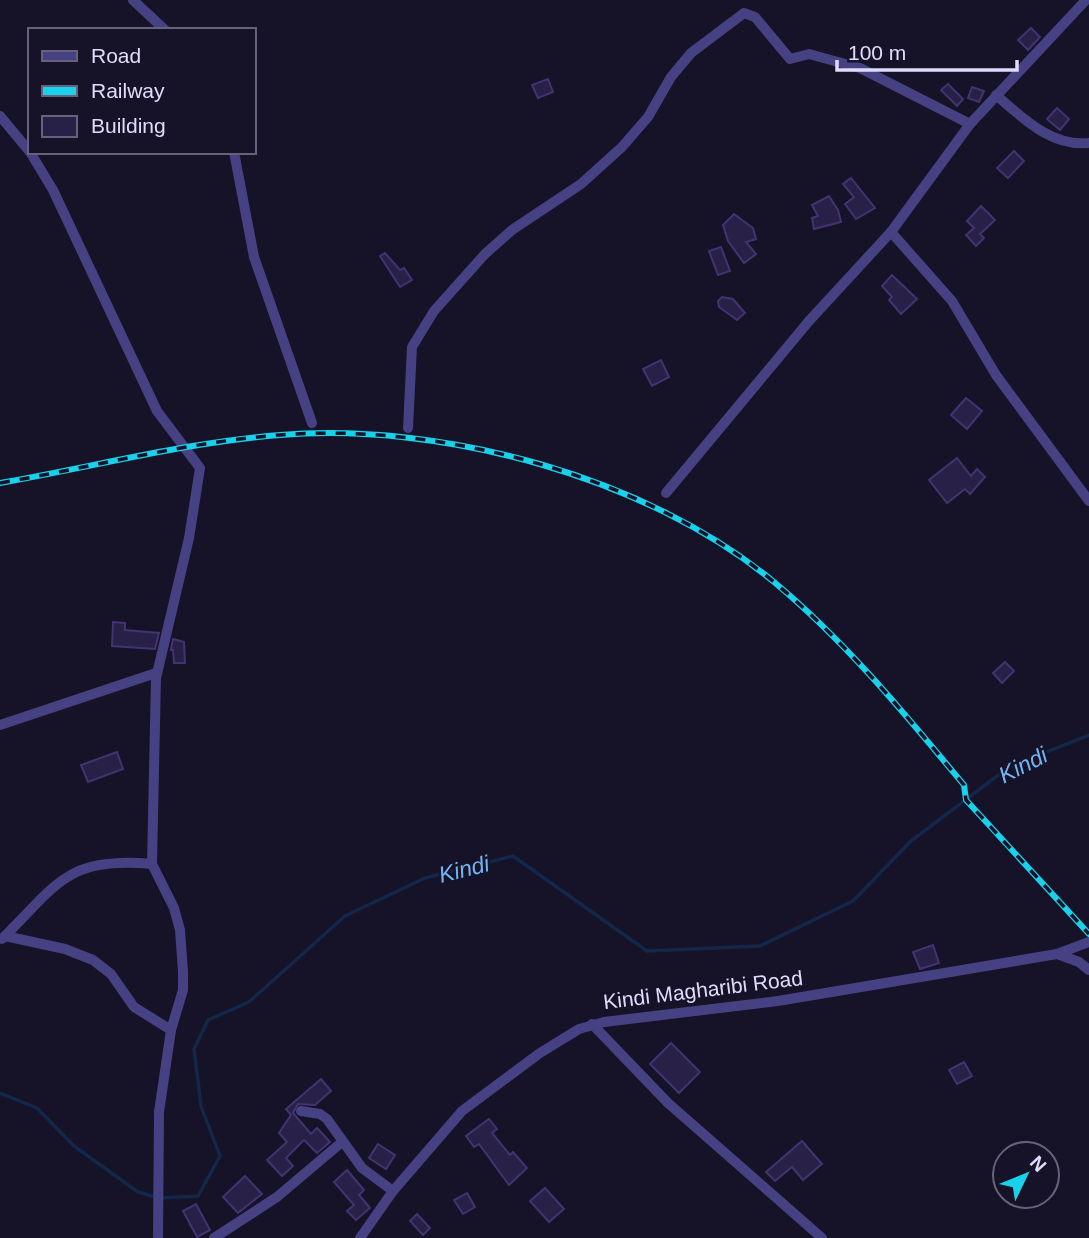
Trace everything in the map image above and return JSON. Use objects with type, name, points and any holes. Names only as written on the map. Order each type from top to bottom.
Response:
[{"type":"street","points":[[132,0],[163,28]]},
{"type":"street","points":[[666,493],[809,321],[891,232],[970,124],[1086,0]]},
{"type":"street","points":[[408,428],[412,347],[434,311],[485,254],[512,230],[581,184],[622,147],[648,117],[671,77],[691,53],[744,13],[755,17],[792,60],[809,54],[860,68],[970,124]]},
{"type":"street","points":[[996,95],[1044,133],[1064,143],[1089,144]]},
{"type":"street","points":[[0,116],[28,150]]},
{"type":"street","points":[[31,154],[53,190],[157,411],[200,468],[189,537],[156,673],[152,864],[174,908],[180,930],[183,990],[171,1030],[159,1112],[158,1238]]},
{"type":"street","points":[[234,154],[254,257],[312,423]]},
{"type":"street","points":[[891,232],[952,301],[996,375],[1089,501]]},
{"type":"street","points":[[0,725],[156,673]]},
{"type":"street","points":[[2,938],[56,882],[68,874],[104,864],[152,864]]},
{"type":"street","points":[[2,938],[65,949],[93,960],[111,974],[134,1007],[171,1030]]},
{"type":"street","name":"Kindi Magharibi Road","points":[[360,1238],[393,1191],[462,1111],[540,1053],[592,1024],[778,1002],[1057,954],[1089,942]]},
{"type":"street","points":[[1057,954],[1079,962],[1089,970]]},
{"type":"street","points":[[592,1024],[668,1103],[822,1238]]},
{"type":"street","points":[[301,1111],[320,1114],[362,1168],[393,1191]]},
{"type":"street","points":[[214,1238],[277,1197],[342,1142]]},
{"type":"building","points":[[1031,28],[1040,37],[1028,50],[1018,40]]},
{"type":"building","points":[[548,79],[553,92],[538,98],[532,85]]},
{"type":"building","points":[[948,84],[963,99],[957,106],[941,90]]},
{"type":"building","points":[[972,87],[984,91],[979,102],[968,98]]},
{"type":"building","points":[[1057,108],[1069,119],[1060,130],[1047,119]]},
{"type":"building","points":[[1014,151],[1024,161],[1008,178],[997,168]]},
{"type":"building","points":[[851,178],[875,208],[856,219],[845,204],[854,197],[843,184]]},
{"type":"building","points":[[829,196],[838,210],[841,222],[814,229],[812,218],[818,216],[812,205]]},
{"type":"building","points":[[981,206],[995,220],[980,234],[984,238],[976,246],[966,235],[974,228],[967,221]]},
{"type":"building","points":[[734,214],[753,228],[756,239],[746,242],[756,254],[744,263],[728,241],[723,225]]},
{"type":"building","points":[[721,247],[730,271],[718,275],[709,251]]},
{"type":"building","points":[[385,253],[400,270],[404,268],[412,280],[400,287],[380,256]]},
{"type":"building","points":[[892,275],[917,299],[901,314],[882,286]]},
{"type":"building","points":[[722,297],[733,299],[745,313],[737,320],[719,307],[718,301]]},
{"type":"building","points":[[661,360],[669,377],[652,386],[643,369]]},
{"type":"building","points":[[966,398],[982,411],[967,429],[951,415]]},
{"type":"building","points":[[957,458],[971,476],[977,469],[985,477],[970,494],[965,489],[947,503],[929,480]]},
{"type":"building","points":[[113,622],[125,623],[125,630],[159,633],[155,649],[112,646]]},
{"type":"building","points":[[173,639],[184,642],[185,663],[174,663],[171,650]]},
{"type":"building","points":[[1005,662],[1014,671],[1002,683],[993,673]]},
{"type":"building","points":[[117,752],[123,769],[88,782],[81,765]]},
{"type":"building","points":[[933,945],[939,963],[920,969],[913,952]]},
{"type":"building","points":[[671,1043],[700,1072],[679,1093],[650,1064]]},
{"type":"building","points":[[964,1062],[972,1076],[957,1084],[949,1070]]},
{"type":"building","points":[[321,1079],[331,1091],[315,1105],[298,1104],[293,1113],[311,1134],[317,1128],[330,1142],[317,1153],[304,1140],[286,1158],[293,1166],[282,1176],[267,1160],[287,1142],[279,1133],[291,1115],[286,1109]]},
{"type":"building","points":[[489,1119],[497,1129],[492,1133],[510,1155],[513,1152],[527,1168],[509,1185],[479,1144],[474,1147],[466,1136]]},
{"type":"building","points":[[802,1141],[822,1164],[803,1180],[792,1167],[775,1181],[766,1172]]},
{"type":"building","points":[[378,1144],[395,1155],[386,1169],[369,1158]]},
{"type":"building","points":[[347,1170],[364,1190],[359,1195],[370,1208],[356,1220],[347,1211],[354,1205],[334,1182]]},
{"type":"building","points":[[245,1176],[262,1194],[238,1213],[223,1197]]},
{"type":"building","points":[[545,1188],[564,1209],[549,1222],[530,1201]]},
{"type":"building","points":[[467,1193],[475,1207],[463,1214],[454,1200]]},
{"type":"building","points":[[196,1204],[210,1230],[197,1237],[183,1211]]},
{"type":"building","points":[[417,1214],[430,1228],[423,1235],[410,1221]]},
{"type":"waterway","name":"Kindi","points":[[0,1093],[37,1108],[74,1146],[138,1192],[159,1198],[198,1196],[220,1156],[201,1106],[194,1049],[208,1020],[249,1002],[345,916],[425,878],[513,856],[647,951],[760,946],[853,901],[911,841],[1009,767],[1089,735]]},
{"type":"railway","points":[[0,483],[210,443],[280,435],[343,433],[408,438],[474,448],[540,464],[605,486],[666,513],[723,545],[774,582],[826,629],[964,785],[966,800],[1089,934]]}]
